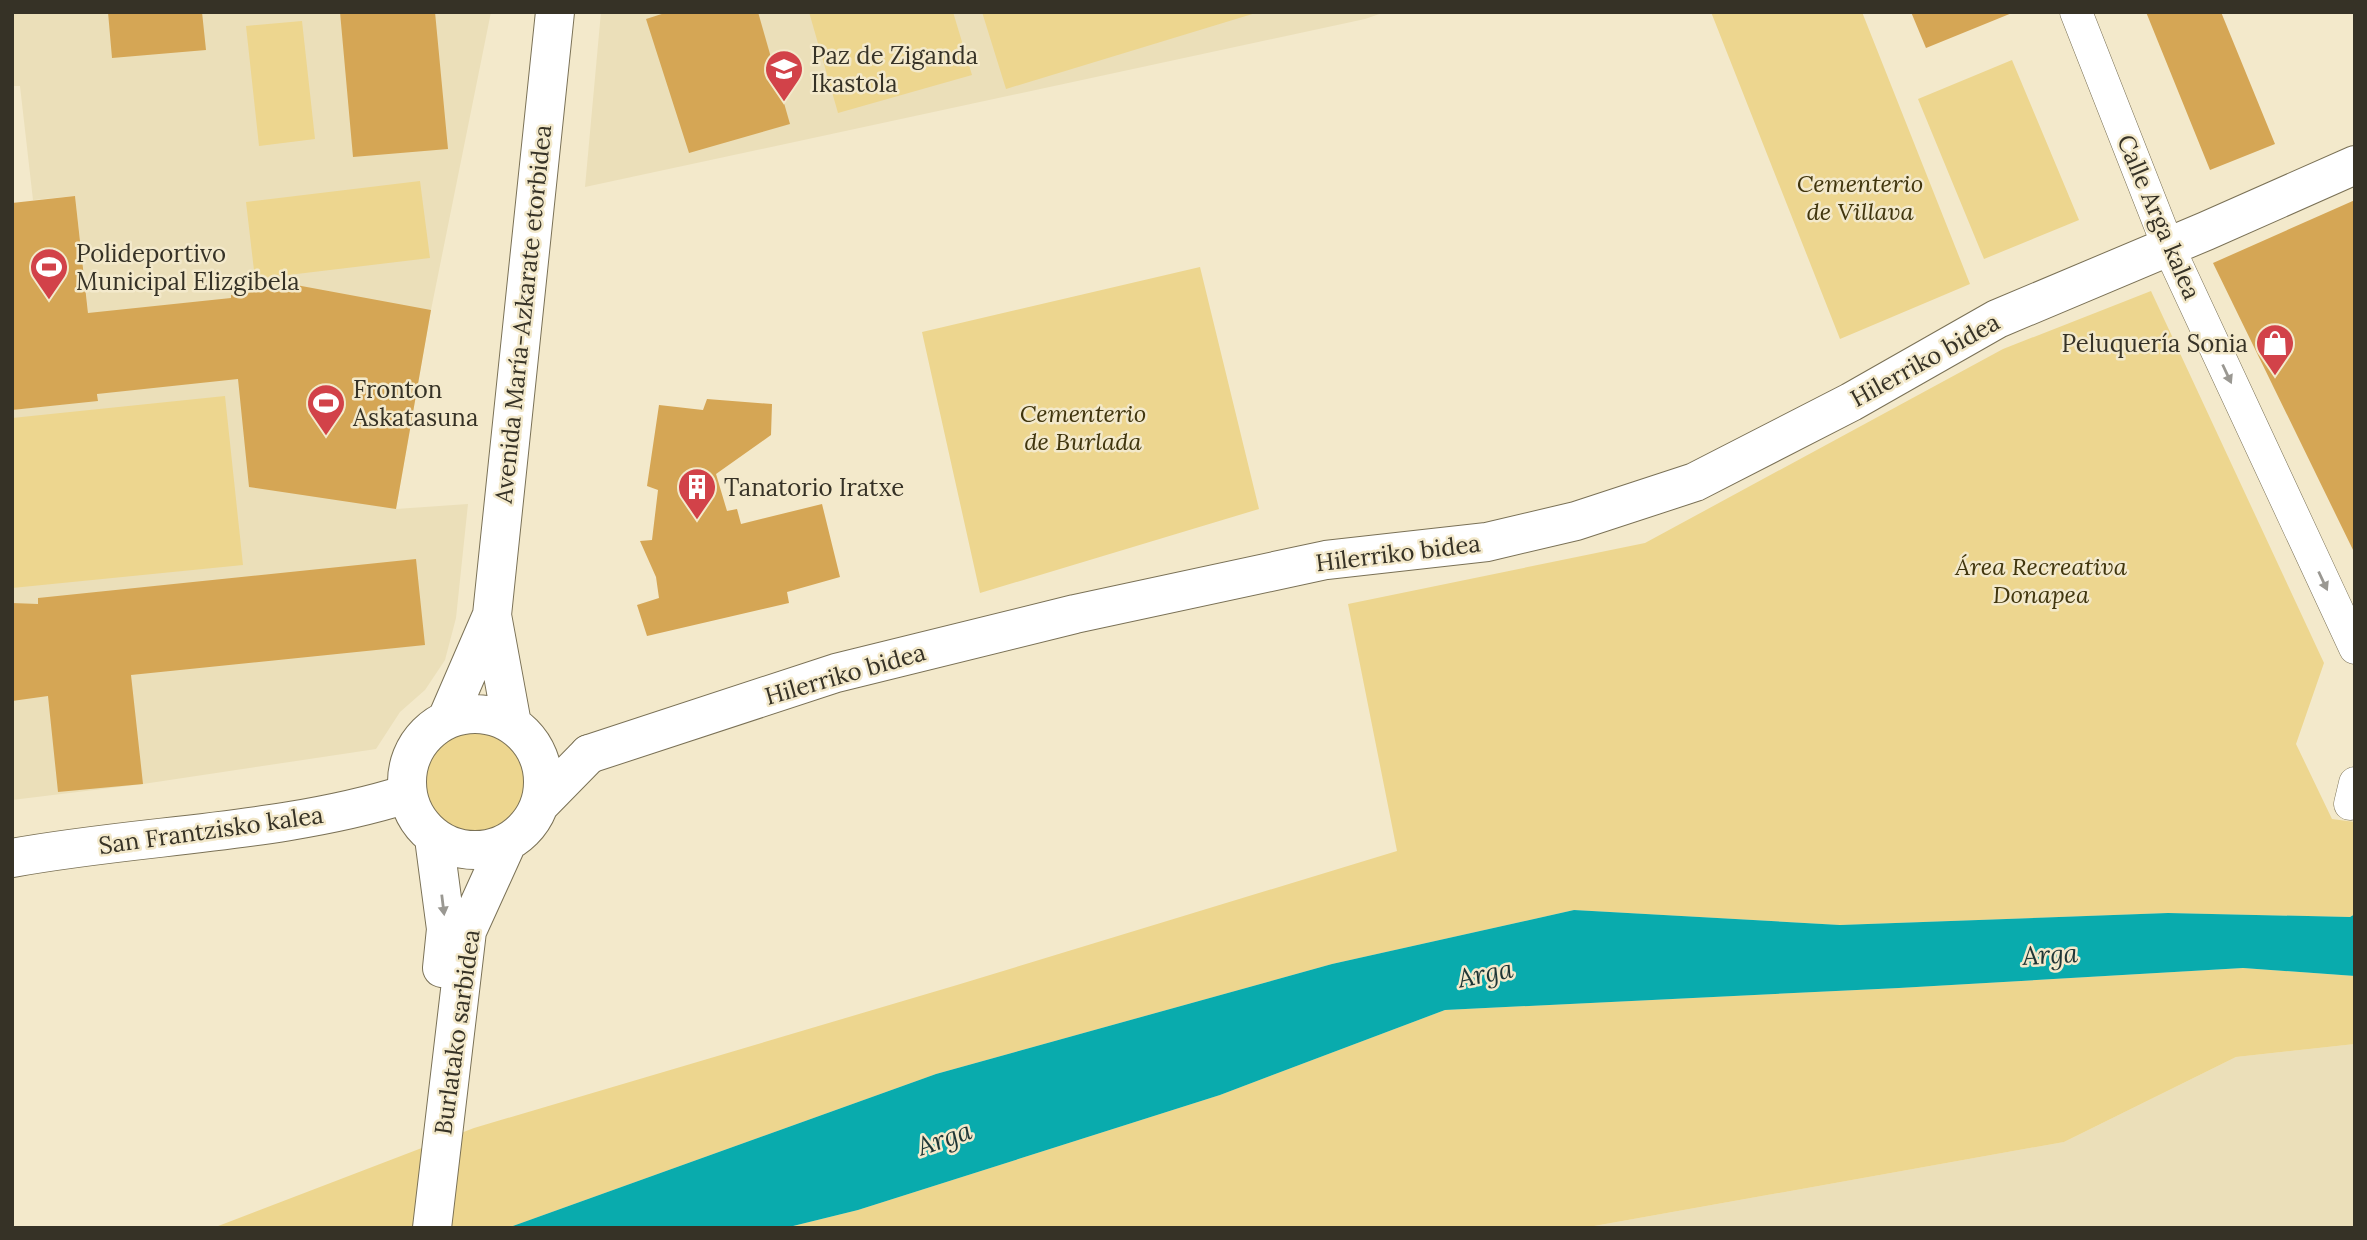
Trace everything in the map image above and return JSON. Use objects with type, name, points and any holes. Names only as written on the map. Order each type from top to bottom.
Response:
[{"type":"street","name":"Avenida María-Azkarate etorbidea","points":[[492,615],[555,12]]},
{"type":"street","name":"Calle Arga kalea","points":[[2076,12],[2168,246],[2354,645]]},
{"type":"street","name":"Hilerriko bidea","points":[[541,803],[589,754],[836,673],[1076,614],[1326,560],[1487,542],[1576,521],[1695,482],[1851,402],[1997,319],[2206,232],[2355,165]]},
{"type":"street","points":[[447,719],[492,615]]},
{"type":"street","points":[[492,615],[519,731],[541,762],[541,803],[522,833],[493,849],[470,851],[447,845],[422,826],[412,811],[407,794],[407,771],[414,750],[428,732],[447,719],[460,715],[486,715],[519,731],[589,754]]},
{"type":"street","name":"San Frantzisko kalea","points":[[12,858],[231,829],[366,807],[407,794]]},
{"type":"street","name":"Burlatako sarbidea","points":[[432,1228],[446,929],[435,838]]},
{"type":"street","name":"Burlatako sarbidea","points":[[414,1228],[467,931],[507,843]]},
{"type":"shaded area","points":[[12,12],[491,12],[431,310],[396,509],[468,504],[456,618],[445,660],[425,690],[400,712],[376,749],[143,784],[12,800],[12,410],[98,400],[75,196],[33,200],[20,86],[12,86]]},
{"type":"shaded area","name":"Paz de Ziganda Ikastola","points":[[601,12],[1385,12],[1365,19],[585,187]]},
{"type":"shaded area","points":[[2355,1044],[2355,1228],[1583,1228],[2064,1142],[2236,1057]]},
{"type":"green space","points":[[809,12],[953,12],[972,75],[838,113]]},
{"type":"green space","points":[[982,12],[1259,12],[1006,89]]},
{"type":"green space","name":"Cementerio de Villava","points":[[1711,12],[1862,12],[1970,284],[1840,339]]},
{"type":"green space","points":[[302,21],[315,139],[259,146],[246,26]]},
{"type":"green space","points":[[2012,60],[2079,220],[1984,259],[1918,99]]},
{"type":"green space","points":[[420,181],[430,258],[255,279],[246,202]]},
{"type":"green space","name":"Cementerio de Burlada","points":[[1200,267],[1259,509],[980,593],[922,332]]},
{"type":"green space","name":"Área Recreativa Donapea","points":[[2151,291],[2324,663],[2296,744],[2332,819],[2355,822],[2355,914],[2350,917],[2168,913],[1840,925],[1574,910],[1332,964],[936,1074],[507,1228],[213,1228],[474,1128],[1397,851],[1348,604],[1645,543],[2003,349]]},
{"type":"green space","points":[[225,396],[243,565],[12,588],[12,418]]},
{"type":"green space","points":[[474,729],[494,733],[511,744],[522,761],[526,781],[522,801],[511,818],[494,829],[474,833],[454,829],[437,818],[426,801],[422,781],[426,761],[437,744],[454,733]]},
{"type":"green space","points":[[2243,968],[2355,976],[2355,1044],[2236,1057],[2064,1142],[1583,1228],[785,1228],[858,1210],[1220,1095],[1445,1010]]},
{"type":"water","name":"Arga","points":[[1574,910],[1840,925],[2168,913],[2350,917],[2355,914],[2355,976],[2243,968],[1445,1010],[1220,1095],[858,1210],[785,1228],[507,1228],[936,1074],[1332,964]]},
{"type":"building","points":[[108,12],[202,12],[206,50],[112,58]]},
{"type":"building","points":[[340,12],[435,12],[448,149],[353,157]]},
{"type":"building","points":[[668,12],[758,12],[790,124],[689,153],[646,19]]},
{"type":"building","points":[[1911,12],[2012,12],[2012,13],[1926,48]]},
{"type":"building","points":[[2146,12],[2221,12],[2275,144],[2210,170]]},
{"type":"building","points":[[75,196],[88,313],[231,298],[231,295],[296,285],[431,310],[396,509],[249,487],[238,379],[97,394],[98,401],[12,410],[12,203]]},
{"type":"building","points":[[2355,200],[2355,554],[2213,263]]},
{"type":"building","name":"Tanatorio Iratxe","points":[[707,399],[772,404],[771,435],[716,474],[727,511],[737,509],[741,524],[822,504],[840,577],[787,592],[789,603],[647,636],[637,605],[659,598],[656,577],[640,541],[652,540],[658,490],[647,486],[659,405],[703,410]]},
{"type":"building","points":[[416,559],[425,645],[131,675],[143,784],[58,792],[48,696],[12,701],[12,603],[38,604],[38,598]]},
{"type":"place","name":"Paz de Ziganda Ikastola","points":[[784,103]]},
{"type":"place","name":"Polideportivo Municipal Elizgibela","points":[[49,301]]},
{"type":"place","name":"Peluquería Sonia","points":[[2275,377]]},
{"type":"place","name":"Fronton Askatasuna","points":[[326,437]]},
{"type":"place","name":"Tanatorio Iratxe","points":[[697,521]]}]
